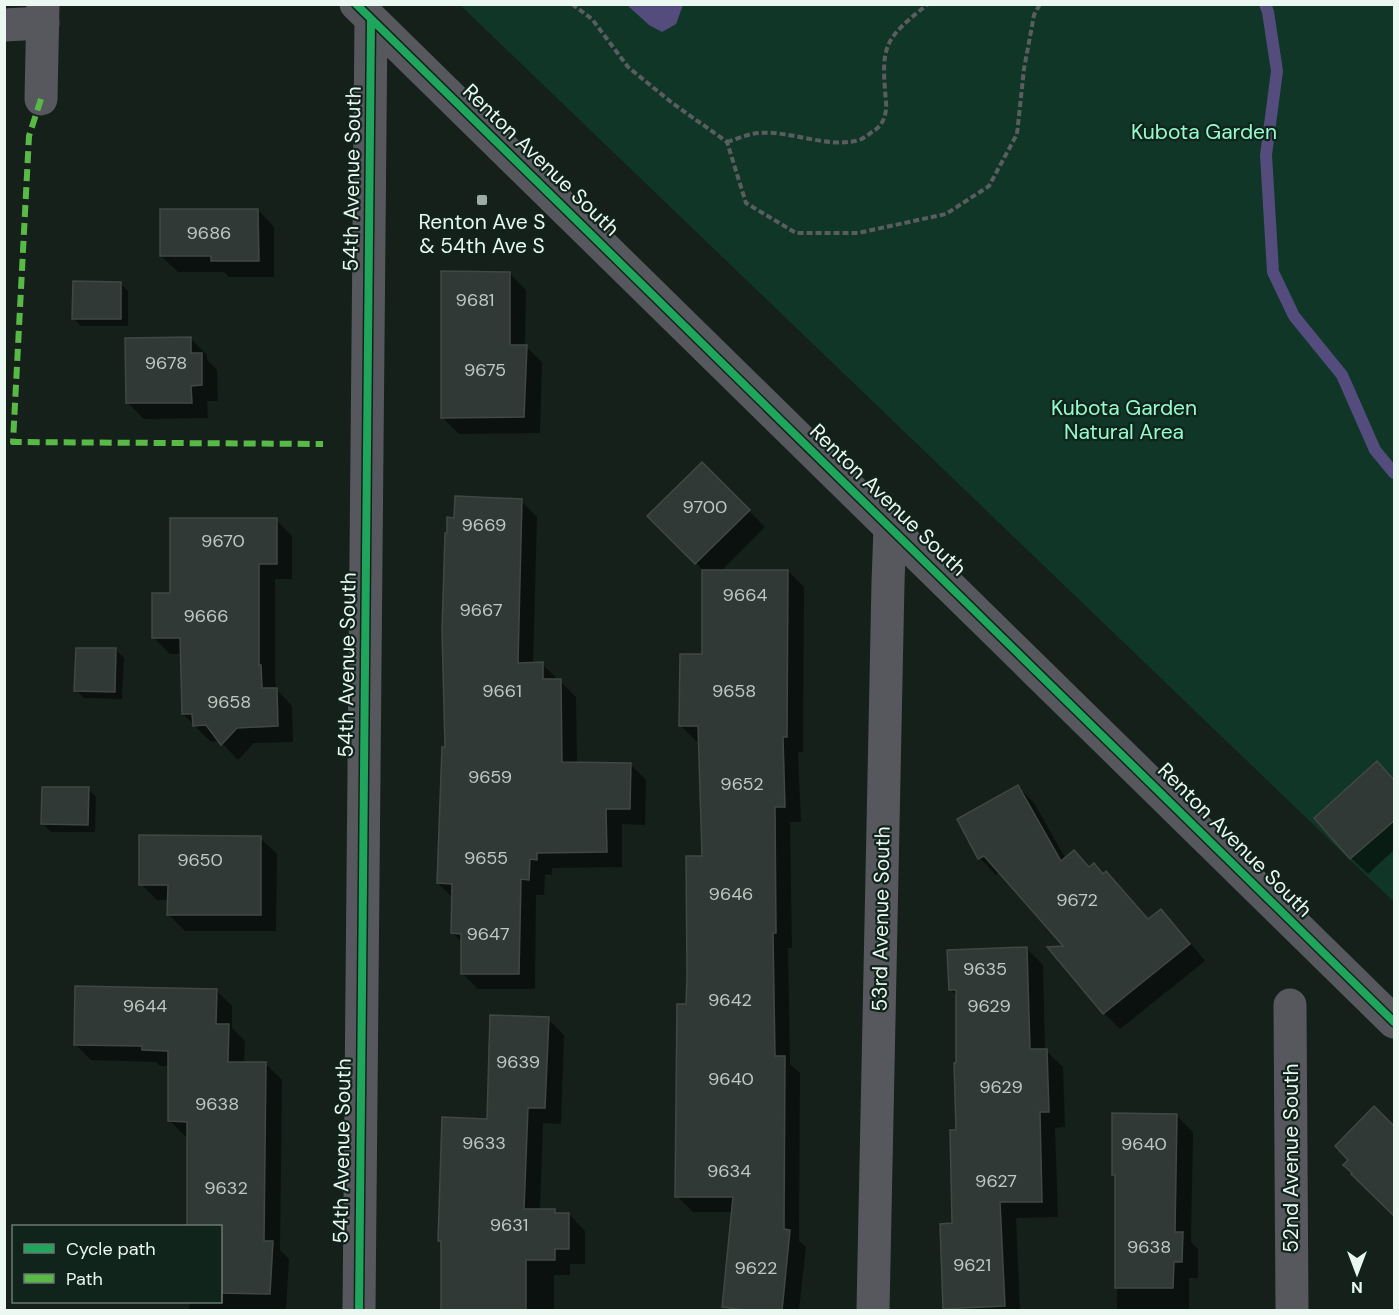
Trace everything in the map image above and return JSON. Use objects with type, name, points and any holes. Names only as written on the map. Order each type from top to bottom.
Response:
[{"type":"main road","name":"Renton Avenue South","points":[[363,12],[1395,1022]]},
{"type":"street","name":"54th Avenue South","points":[[359,1311],[363,12]]},
{"type":"street","points":[[4,25],[43,14],[41,99]]},
{"type":"street","name":"53rd Avenue South","points":[[873,1311],[890,527]]},
{"type":"street","name":"52nd Avenue South","points":[[1290,1005],[1292,1311]]},
{"type":"path","points":[[572,4],[592,19],[628,67],[670,102],[727,142],[746,203],[796,233],[858,233],[946,214],[989,186],[1017,134],[1024,69],[1034,15],[1040,4]]},
{"type":"path","points":[[727,142],[758,133],[795,135],[834,142],[860,140],[880,127],[887,110],[883,66],[888,43],[903,24],[928,4]]},
{"type":"green space","points":[[460,5],[1394,5],[1394,902]]},
{"type":"shaded area","points":[[627,5],[683,5],[676,24],[662,32],[649,25]]},
{"type":"building","points":[[160,209],[258,209],[259,261],[211,261],[211,256],[160,256]]},
{"type":"building","points":[[441,271],[510,272],[510,345],[527,345],[524,417],[441,418]]},
{"type":"building","points":[[73,281],[121,282],[121,319],[72,319]]},
{"type":"building","points":[[191,337],[191,353],[202,353],[202,385],[191,386],[192,403],[126,403],[125,338]]},
{"type":"building","points":[[702,462],[750,510],[695,564],[647,516]]},
{"type":"building","points":[[455,496],[522,499],[518,663],[543,662],[543,679],[561,679],[562,762],[631,763],[630,809],[606,809],[607,852],[537,853],[537,860],[530,859],[529,880],[521,879],[519,974],[461,974],[461,934],[451,933],[452,884],[437,883],[442,747],[445,747],[442,631],[445,533],[447,533],[447,517],[454,518]]},
{"type":"building","points":[[170,518],[277,518],[277,564],[259,564],[259,665],[261,665],[262,688],[277,688],[278,726],[237,728],[221,745],[206,725],[193,726],[192,714],[182,714],[180,638],[152,638],[152,593],[170,593]]},
{"type":"building","points":[[702,570],[788,570],[787,737],[783,737],[785,807],[775,807],[776,933],[773,933],[775,1056],[785,1056],[784,1229],[790,1230],[782,1311],[753,1311],[722,1307],[733,1197],[675,1197],[677,1004],[686,1004],[687,976],[686,856],[702,856],[698,726],[679,726],[680,654],[702,654]]},
{"type":"building","points":[[76,648],[116,648],[115,692],[74,691]]},
{"type":"building","points":[[1377,761],[1395,781],[1395,820],[1350,859],[1314,818]]},
{"type":"building","points":[[1018,785],[1061,861],[1074,850],[1089,867],[1094,863],[1103,874],[1106,871],[1148,919],[1161,909],[1190,944],[1103,1014],[1047,947],[1063,946],[984,856],[978,859],[957,819]]},
{"type":"building","points":[[42,787],[89,787],[88,825],[41,824]]},
{"type":"building","points":[[139,835],[261,836],[261,915],[167,915],[168,885],[139,885]]},
{"type":"building","points":[[1027,947],[1030,1049],[1047,1049],[1049,1112],[1040,1112],[1042,1202],[1000,1202],[1005,1306],[943,1309],[940,1224],[952,1223],[950,1130],[956,1130],[954,1063],[956,1063],[956,990],[949,990],[947,950]]},
{"type":"building","points":[[75,986],[217,989],[216,1024],[229,1024],[228,1062],[266,1062],[264,1241],[273,1241],[270,1294],[222,1293],[222,1225],[187,1225],[187,1122],[168,1121],[168,1051],[142,1050],[142,1046],[74,1045]]},
{"type":"building","points":[[490,1015],[549,1017],[545,1108],[528,1108],[524,1209],[555,1209],[555,1213],[569,1213],[569,1249],[555,1249],[555,1260],[526,1260],[526,1311],[441,1311],[441,1241],[438,1241],[442,1117],[487,1119]]},
{"type":"building","points":[[1374,1106],[1395,1127],[1395,1217],[1343,1165],[1348,1160],[1335,1146]]},
{"type":"building","points":[[1112,1113],[1177,1114],[1175,1232],[1183,1232],[1182,1262],[1174,1262],[1173,1288],[1115,1288],[1115,1175],[1112,1175]]},
{"type":"waterway","points":[[1265,4],[1277,71],[1266,155],[1273,272],[1294,316],[1342,375],[1375,450],[1394,473]]},
{"type":"marked path","points":[[41,99],[29,136],[13,442],[323,444]]},
{"type":"cycle path","points":[[356,4],[1394,1022]]},
{"type":"cycle path","points":[[359,1310],[371,20]]},
{"type":"place","name":"Renton Ave S & 54th Ave S","points":[[482,200]]},
{"type":"park label","name":"Kubota Garden","points":[[1204,132]]},
{"type":"park label","name":"Kubota Garden Natural Area","points":[[1124,420]]}]
